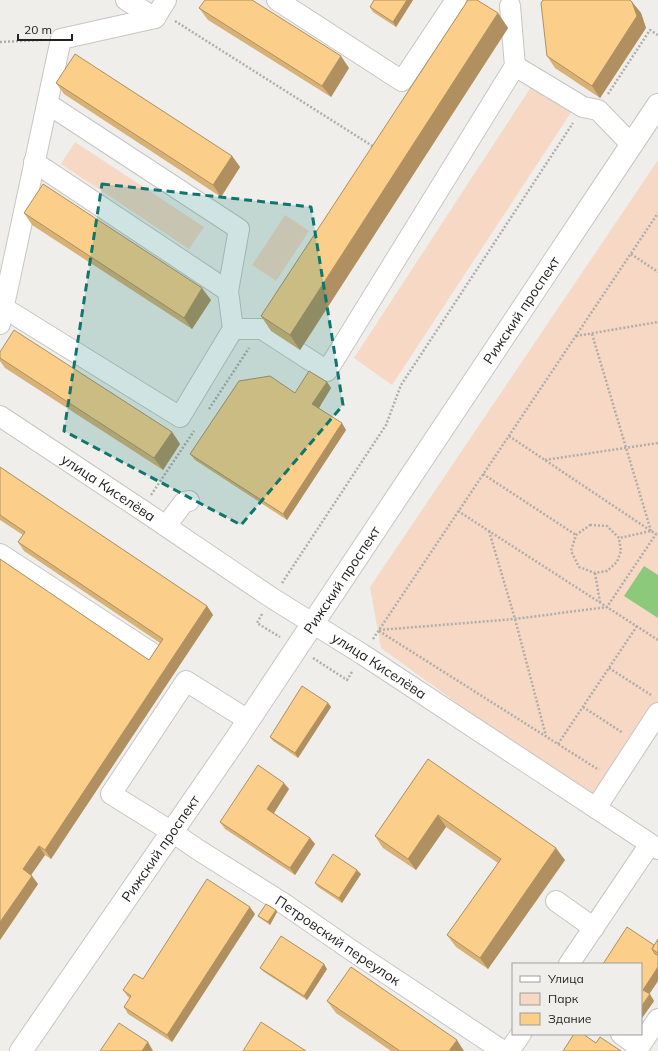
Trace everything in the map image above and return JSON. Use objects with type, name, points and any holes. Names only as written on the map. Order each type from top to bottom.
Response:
[{"type":"main road","name":"Рижский проспект","points":[[21,1051],[314,623],[658,105]]},
{"type":"street","points":[[126,0],[160,10]]},
{"type":"street","points":[[277,0],[402,81],[456,0]]},
{"type":"street","points":[[233,329],[262,329],[328,371],[515,66],[508,2]]},
{"type":"street","points":[[48,104],[239,229],[228,291],[233,329],[180,417],[2,316],[34,162],[62,40],[160,10]]},
{"type":"street","points":[[515,66],[590,109],[631,144]]},
{"type":"street","points":[[34,162],[228,291]]},
{"type":"street","name":"улица Киселёва","points":[[0,416],[272,598],[314,623],[654,846]]},
{"type":"street","points":[[166,526],[184,502],[189,501]]},
{"type":"street","points":[[0,554],[248,720]]},
{"type":"street","name":"Петровский переулок","points":[[174,670],[111,794],[172,832],[201,861],[283,904],[503,1051]]},
{"type":"street","points":[[596,808],[656,705]]},
{"type":"street","points":[[570,963],[654,846]]},
{"type":"street","points":[[556,901],[594,928]]},
{"type":"street","points":[[622,1035],[642,1049],[658,1019]]},
{"type":"street","points":[[509,1051],[520,1035]]},
{"type":"path","points":[[160,10],[378,149]]},
{"type":"path","points":[[272,598],[386,425],[401,385],[590,109],[650,30],[658,35]]},
{"type":"path","points":[[0,42],[62,40]]},
{"type":"path","points":[[378,630],[658,213]]},
{"type":"path","points":[[631,254],[658,272]]},
{"type":"path","points":[[575,336],[658,322]]},
{"type":"path","points":[[206,413],[262,329]]},
{"type":"path","points":[[592,334],[651,531]]},
{"type":"path","points":[[142,510],[198,426]]},
{"type":"path","points":[[378,630],[515,619],[607,607],[657,535],[509,436]]},
{"type":"path","points":[[545,460],[658,443]]},
{"type":"path","points":[[483,474],[576,535]]},
{"type":"path","points":[[458,511],[658,640]]},
{"type":"path","points":[[590,525],[606,526],[619,538],[621,550],[617,562],[607,571],[595,573],[579,567],[572,551],[576,535],[590,525]]},
{"type":"path","points":[[488,530],[515,619],[546,737]]},
{"type":"path","points":[[619,538],[651,531]]},
{"type":"path","points":[[595,573],[600,603]]},
{"type":"path","points":[[558,744],[637,626]]},
{"type":"path","points":[[378,630],[604,773]]},
{"type":"path","points":[[609,668],[656,705]]},
{"type":"path","points":[[583,707],[629,736]]},
{"type":"highlighted area","points":[[102,184],[311,207],[343,405],[241,525],[64,431]]},
{"type":"green space","points":[[535,81],[574,108],[392,385],[354,358]]},
{"type":"green space","points":[[75,142],[204,227],[189,249],[61,164]]},
{"type":"green space","points":[[658,160],[658,705],[594,802],[381,648],[370,587]]},
{"type":"green space","points":[[285,215],[309,231],[276,281],[252,265]]},
{"type":"shaded area","points":[[644,566],[658,575],[658,618],[624,596]]},
{"type":"building","points":[[205,0],[252,0],[341,56],[322,86],[199,8]]},
{"type":"building","points":[[374,0],[407,0],[393,22],[370,7]]},
{"type":"building","points":[[468,0],[477,0],[498,13],[290,335],[261,316]]},
{"type":"building","points":[[543,0],[630,0],[632,2],[637,16],[592,86],[547,56],[541,3]]},
{"type":"building","points":[[75,54],[232,156],[213,185],[56,83]]},
{"type":"building","points":[[43,184],[202,288],[184,318],[24,213]]},
{"type":"building","points":[[14,330],[172,432],[154,458],[0,358],[0,352]]},
{"type":"building","points":[[309,371],[327,382],[312,404],[342,423],[283,514],[190,454],[239,381],[270,376],[295,393]]},
{"type":"building","points":[[0,467],[207,606],[45,850],[39,846],[23,869],[32,876],[0,922],[0,559],[149,660],[163,639],[18,542],[25,532],[0,515]]},
{"type":"building","points":[[302,686],[328,703],[295,753],[270,737]]},
{"type":"building","points":[[428,759],[556,848],[480,958],[447,935],[501,859],[438,815],[408,859],[375,836]]},
{"type":"building","points":[[258,765],[284,783],[267,809],[310,838],[290,868],[220,822]]},
{"type":"building","points":[[333,854],[357,870],[339,898],[315,883]]},
{"type":"building","points":[[207,879],[250,907],[167,1035],[124,1007],[131,996],[123,990],[134,974],[143,979]]},
{"type":"building","points":[[266,904],[276,910],[268,922],[258,916]]},
{"type":"building","points":[[627,927],[654,945],[652,949],[655,954],[658,955],[658,967],[643,990],[650,994],[642,1006],[642,963],[604,963]]},
{"type":"building","points":[[281,936],[324,964],[304,996],[260,968]]},
{"type":"building","points":[[658,939],[658,953],[652,949]]},
{"type":"building","points":[[351,967],[457,1040],[449,1051],[400,1051],[327,1001]]},
{"type":"building","points":[[261,1022],[306,1051],[243,1051]]},
{"type":"building","points":[[119,1023],[148,1042],[142,1051],[100,1051]]},
{"type":"building","points":[[573,1035],[584,1035],[596,1043],[600,1037],[621,1051],[563,1051]]}]
